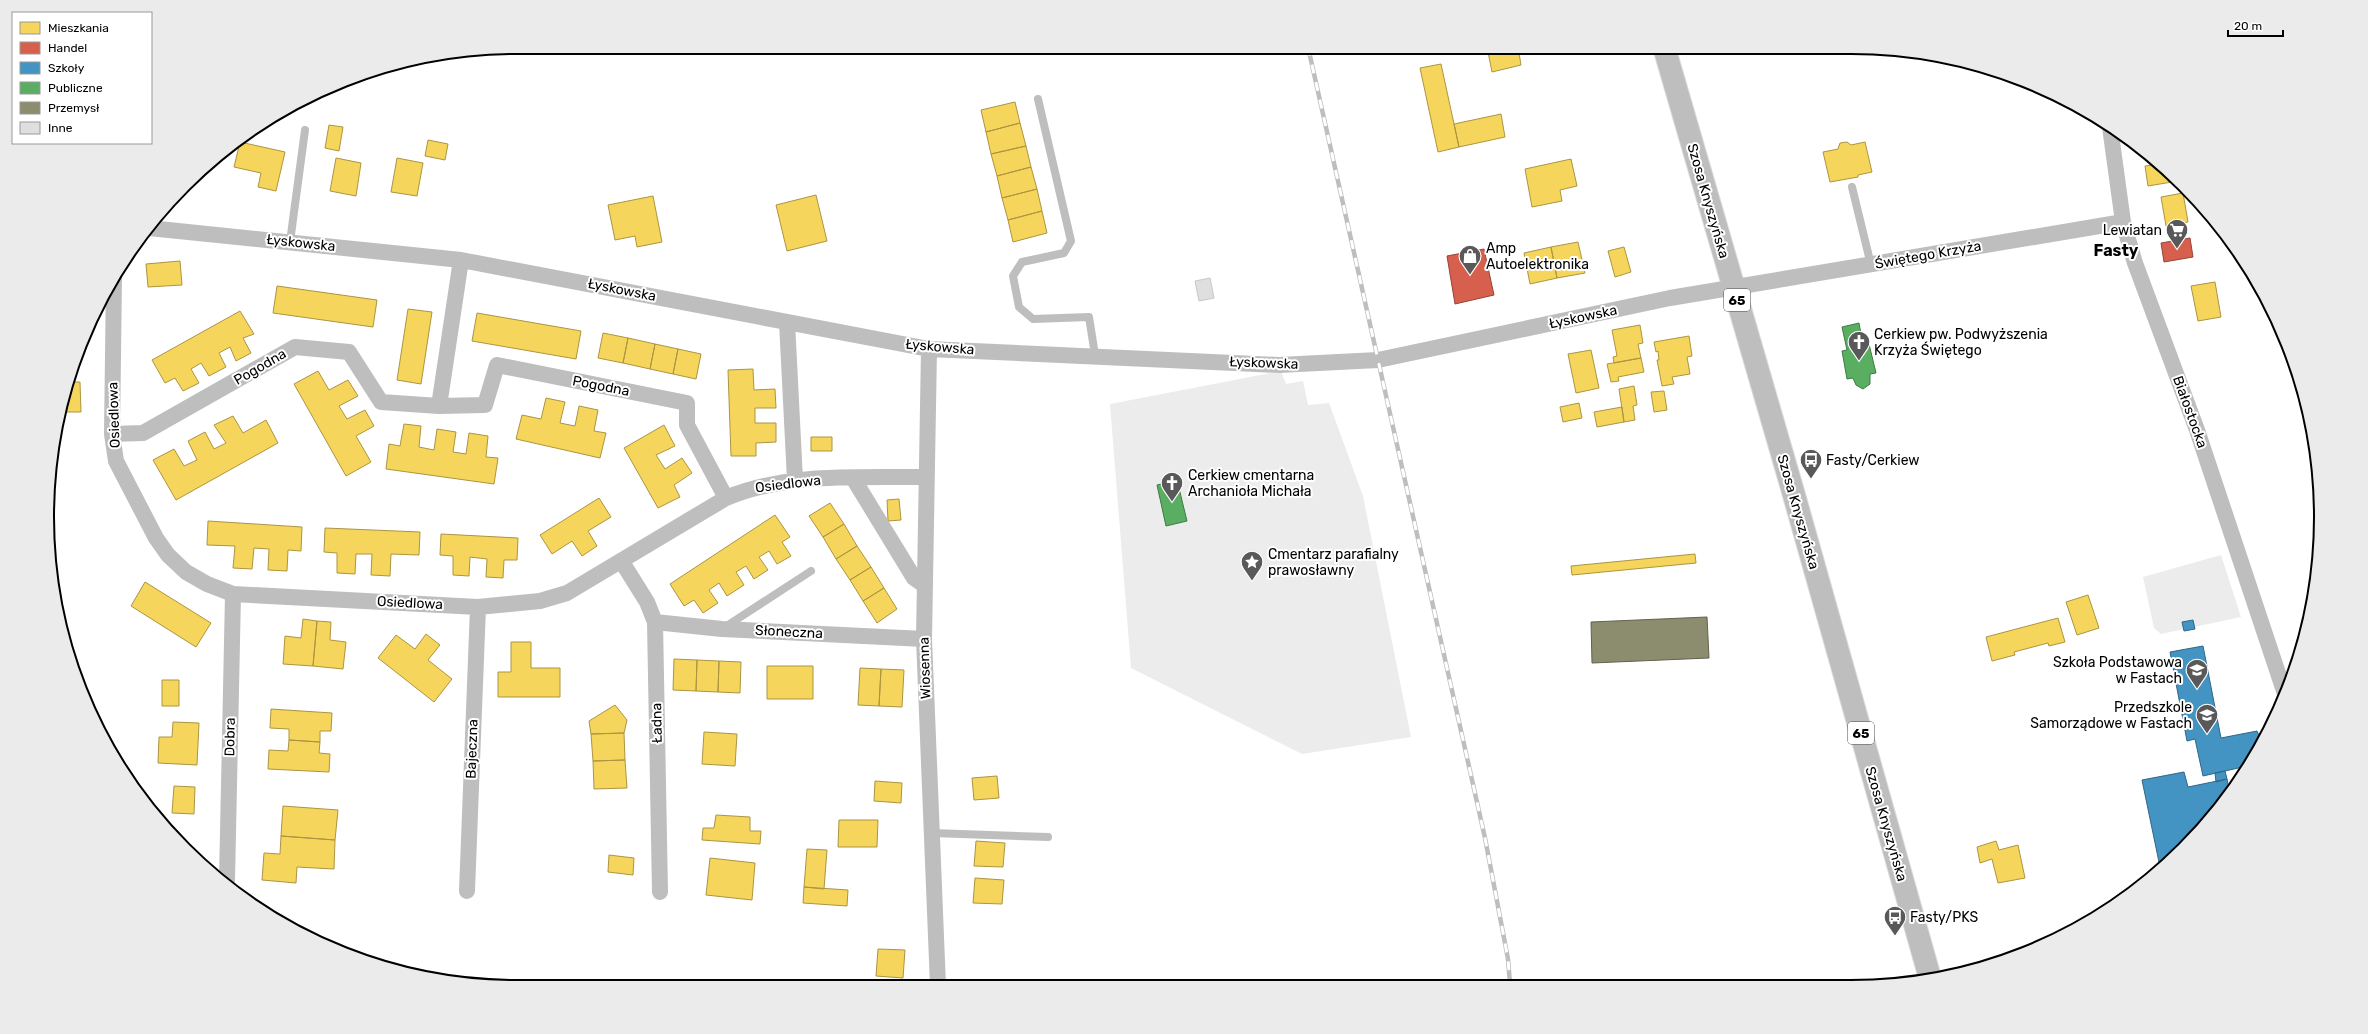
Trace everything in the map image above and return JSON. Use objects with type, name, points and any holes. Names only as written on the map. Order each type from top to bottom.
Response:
[{"type":"main road","name":"Szosa Knyszyńska","points":[[1666,54],[1929,973]]},
{"type":"street","name":"Białostocka","points":[[2111,134],[2123,222],[2135,263],[2198,430],[2282,685]]},
{"type":"street","name":"Świętego Krzyża","points":[[1734,288],[2123,222]]},
{"type":"street","name":"Łyskowska","points":[[155,229],[461,260],[929,349],[1095,355],[1280,365],[1378,360],[1670,298],[1734,288]]},
{"type":"street","points":[[439,406],[461,260]]},
{"type":"street","name":"Osiedlowa","points":[[114,289],[112,434],[116,461],[156,538],[168,555],[186,572],[207,584],[233,594],[478,607],[540,601],[567,593],[622,562],[726,498],[751,488],[795,480],[926,477]]},
{"type":"street","points":[[787,322],[795,480]]},
{"type":"street","name":"Pogodna","points":[[112,434],[142,432],[295,347],[349,352],[381,402],[439,406],[485,405],[497,365],[688,403],[687,425],[726,498]]},
{"type":"street","name":"Wiosenna","points":[[929,349],[924,639],[938,980]]},
{"type":"street","points":[[853,478],[914,578],[924,585]]},
{"type":"street","name":"Ładna","points":[[622,562],[647,602],[655,622],[660,892]]},
{"type":"street","name":"Dobra","points":[[227,877],[233,594]]},
{"type":"street","name":"Bajeczna","points":[[467,891],[478,607]]},
{"type":"street","name":"Słoneczna","points":[[655,622],[722,629],[924,639]]},
{"type":"lane","points":[[1038,99],[1071,241],[1064,253],[1022,262],[1013,276],[1019,307],[1033,319],[1089,318],[1095,355]]},
{"type":"lane","points":[[290,242],[304,130]]},
{"type":"lane","points":[[1852,187],[1871,265]]},
{"type":"lane","points":[[722,629],[811,571]]},
{"type":"lane","points":[[932,833],[1048,837]]},
{"type":"shaded area","name":"Cmentarz parafialny prawosławny","points":[[1281,371],[1286,384],[1303,381],[1308,405],[1329,403],[1363,496],[1411,737],[1302,754],[1131,668],[1110,404]]},
{"type":"shaded area","points":[[2221,555],[2241,617],[2161,634],[2154,628],[2143,577]]},
{"type":"building: Mieszkania","points":[[1488,54],[1519,54],[1521,65],[1492,72]]},
{"type":"building: Mieszkania","points":[[1441,64],[1459,147],[1438,152],[1420,68]]},
{"type":"building: Mieszkania","points":[[1015,102],[1020,123],[986,132],[981,110]]},
{"type":"building: Mieszkania","points":[[1501,114],[1505,137],[1459,147],[1454,124]]},
{"type":"building: Mieszkania","points":[[1020,123],[1026,146],[991,154],[986,132]]},
{"type":"building: Mieszkania","points":[[329,125],[343,127],[339,151],[325,148]]},
{"type":"building: Mieszkania","points":[[428,140],[448,144],[445,160],[425,156]]},
{"type":"building: Mieszkania","points":[[1847,142],[1851,145],[1865,142],[1872,172],[1858,175],[1858,177],[1830,182],[1823,152],[1838,149],[1840,143]]},
{"type":"building: Mieszkania","points":[[245,143],[285,152],[276,191],[258,187],[261,173],[234,167],[239,147]]},
{"type":"building: Mieszkania","points":[[1026,146],[1031,167],[997,176],[991,154]]},
{"type":"building: Mieszkania","points":[[336,158],[361,163],[356,196],[330,191]]},
{"type":"building: Mieszkania","points":[[397,158],[423,163],[417,196],[391,192]]},
{"type":"building: Mieszkania","points":[[1571,159],[1577,186],[1560,190],[1562,201],[1532,207],[1525,169]]},
{"type":"building: Mieszkania","points":[[2151,165],[2170,182],[2148,186],[2145,166]]},
{"type":"building: Mieszkania","points":[[1031,167],[1037,189],[1002,198],[997,176]]},
{"type":"building: Mieszkania","points":[[1037,189],[1042,211],[1008,220],[1002,198]]},
{"type":"building: Mieszkania","points":[[2181,193],[2183,196],[2188,222],[2166,226],[2161,197]]},
{"type":"building: Mieszkania","points":[[816,195],[827,241],[787,251],[776,205]]},
{"type":"building: Mieszkania","points":[[653,196],[662,242],[637,247],[635,236],[615,240],[608,205]]},
{"type":"building: Mieszkania","points":[[1042,211],[1047,233],[1013,242],[1008,220]]},
{"type":"building: Mieszkania","points":[[1578,242],[1585,273],[1557,278],[1551,247]]},
{"type":"building: Mieszkania","points":[[1551,247],[1557,278],[1530,284],[1524,253]]},
{"type":"building: Mieszkania","points":[[1624,247],[1631,272],[1615,277],[1608,251]]},
{"type":"building: Mieszkania","points":[[180,261],[182,285],[148,287],[146,264]]},
{"type":"building: Mieszkania","points":[[2215,282],[2221,317],[2198,321],[2191,286]]},
{"type":"building: Mieszkania","points":[[277,286],[377,300],[373,327],[273,313]]},
{"type":"building: Mieszkania","points":[[408,309],[432,312],[421,384],[397,380]]},
{"type":"building: Mieszkania","points":[[240,311],[254,334],[243,338],[251,353],[236,361],[230,347],[219,353],[226,367],[209,376],[201,363],[191,369],[199,383],[183,391],[175,378],[165,383],[152,360]]},
{"type":"building: Mieszkania","points":[[477,313],[581,331],[576,359],[472,341]]},
{"type":"building: Mieszkania","points":[[1640,325],[1643,343],[1638,344],[1641,358],[1614,363],[1613,357],[1617,356],[1612,330]]},
{"type":"building: Mieszkania","points":[[603,333],[628,338],[623,363],[598,358]]},
{"type":"building: Mieszkania","points":[[1689,336],[1692,356],[1687,357],[1690,374],[1672,377],[1674,384],[1662,386],[1657,360],[1659,360],[1658,351],[1656,352],[1654,342]]},
{"type":"building: Mieszkania","points":[[628,338],[655,344],[650,369],[623,363]]},
{"type":"building: Mieszkania","points":[[655,344],[678,349],[673,374],[650,369]]},
{"type":"building: Mieszkania","points":[[678,349],[701,354],[696,379],[673,374]]},
{"type":"building: Mieszkania","points":[[1591,350],[1599,388],[1576,393],[1568,354]]},
{"type":"building: Mieszkania","points":[[1641,358],[1644,372],[1618,377],[1619,381],[1611,382],[1607,364]]},
{"type":"building: Mieszkania","points":[[753,369],[754,390],[775,389],[776,408],[755,408],[755,423],[776,423],[776,442],[756,443],[756,456],[731,456],[728,370]]},
{"type":"building: Mieszkania","points":[[318,371],[329,390],[348,380],[358,396],[339,406],[347,419],[365,410],[374,426],[356,436],[371,462],[346,476],[294,384]]},
{"type":"building: Mieszkania","points":[[75,382],[80,382],[81,412],[66,412]]},
{"type":"building: Mieszkania","points":[[1634,386],[1637,405],[1633,406],[1635,420],[1624,422],[1619,389]]},
{"type":"building: Mieszkania","points":[[1664,391],[1667,410],[1654,412],[1651,392]]},
{"type":"building: Mieszkania","points":[[546,398],[565,402],[560,423],[575,426],[579,406],[598,410],[594,431],[606,433],[600,458],[516,439],[522,415],[541,419]]},
{"type":"building: Mieszkania","points":[[1579,403],[1582,418],[1563,422],[1560,407]]},
{"type":"building: Mieszkania","points":[[1622,407],[1624,422],[1597,427],[1594,412]]},
{"type":"building: Mieszkania","points":[[233,416],[243,433],[266,420],[278,443],[176,500],[153,460],[174,449],[184,466],[197,460],[188,441],[205,432],[214,449],[226,443],[214,425]]},
{"type":"building: Mieszkania","points":[[404,424],[421,426],[419,447],[434,450],[437,429],[456,432],[453,452],[466,454],[469,433],[488,436],[486,457],[498,458],[494,484],[386,469],[389,444],[400,446]]},
{"type":"building: Mieszkania","points":[[664,425],[675,446],[656,455],[665,469],[682,458],[692,473],[674,485],[680,497],[658,508],[624,448]]},
{"type":"building: Mieszkania","points":[[811,437],[832,437],[832,451],[811,451]]},
{"type":"building: Mieszkania","points":[[599,498],[611,517],[588,531],[597,546],[582,556],[572,541],[552,554],[540,535]]},
{"type":"building: Mieszkania","points":[[899,499],[901,520],[888,521],[887,500]]},
{"type":"building: Mieszkania","points":[[830,503],[844,524],[823,537],[809,516]]},
{"type":"building: Mieszkania","points":[[775,515],[790,537],[782,542],[791,556],[777,564],[769,551],[759,557],[768,570],[754,579],[746,566],[736,572],[744,585],[727,596],[719,583],[709,590],[718,603],[703,613],[694,600],[684,606],[670,584]]},
{"type":"building: Mieszkania","points":[[208,521],[302,527],[301,551],[288,550],[287,571],[268,570],[269,549],[254,548],[252,569],[233,568],[235,546],[207,545]]},
{"type":"building: Mieszkania","points":[[844,524],[857,546],[836,559],[823,537]]},
{"type":"building: Mieszkania","points":[[325,528],[420,532],[419,555],[391,554],[390,576],[371,575],[372,554],[356,554],[355,574],[337,573],[337,553],[324,552]]},
{"type":"building: Mieszkania","points":[[441,534],[518,538],[517,560],[504,560],[503,578],[486,577],[487,559],[470,557],[469,576],[453,575],[453,556],[440,555]]},
{"type":"building: Mieszkania","points":[[857,546],[871,567],[850,580],[836,559]]},
{"type":"building: Mieszkania","points":[[1695,554],[1696,563],[1572,575],[1571,566]]},
{"type":"building: Mieszkania","points":[[871,567],[884,588],[863,601],[850,580]]},
{"type":"building: Mieszkania","points":[[145,582],[211,623],[196,647],[131,606]]},
{"type":"building: Mieszkania","points":[[884,588],[897,609],[877,623],[863,601]]},
{"type":"building: Mieszkania","points":[[2088,595],[2099,628],[2077,635],[2066,602]]},
{"type":"building: Mieszkania","points":[[2058,618],[2065,642],[2049,646],[2048,643],[2014,652],[2015,655],[1992,661],[1986,637]]},
{"type":"building: Mieszkania","points":[[303,619],[317,621],[313,666],[283,664],[285,636],[301,638]]},
{"type":"building: Mieszkania","points":[[317,621],[331,622],[330,640],[346,642],[343,669],[313,666]]},
{"type":"building: Mieszkania","points":[[426,634],[440,645],[428,660],[452,679],[434,702],[378,658],[396,635],[415,649]]},
{"type":"building: Mieszkania","points":[[511,642],[531,642],[531,668],[560,668],[560,697],[498,697],[498,672],[511,672]]},
{"type":"building: Mieszkania","points":[[674,659],[697,660],[696,691],[673,690]]},
{"type":"building: Mieszkania","points":[[697,660],[719,661],[718,692],[696,691]]},
{"type":"building: Mieszkania","points":[[719,661],[741,662],[740,693],[718,692]]},
{"type":"building: Mieszkania","points":[[767,666],[813,666],[813,699],[767,699]]},
{"type":"building: Mieszkania","points":[[860,668],[881,669],[879,706],[858,705]]},
{"type":"building: Mieszkania","points":[[881,669],[904,670],[902,707],[879,706]]},
{"type":"building: Mieszkania","points":[[162,680],[179,680],[179,706],[162,706]]},
{"type":"building: Mieszkania","points":[[615,705],[627,720],[624,733],[591,734],[589,721]]},
{"type":"building: Mieszkania","points":[[271,709],[332,713],[331,731],[320,731],[320,742],[289,740],[289,729],[270,728]]},
{"type":"building: Mieszkania","points":[[173,722],[199,723],[197,765],[158,763],[159,737],[172,737]]},
{"type":"building: Mieszkania","points":[[704,732],[737,734],[735,766],[702,764]]},
{"type":"building: Mieszkania","points":[[624,733],[625,760],[593,761],[591,734]]},
{"type":"building: Mieszkania","points":[[289,740],[320,742],[319,753],[330,754],[329,772],[268,769],[269,750],[288,751]]},
{"type":"building: Mieszkania","points":[[625,760],[627,788],[594,789],[593,761]]},
{"type":"building: Mieszkania","points":[[997,776],[999,798],[974,800],[972,778]]},
{"type":"building: Mieszkania","points":[[875,781],[902,783],[901,803],[874,801]]},
{"type":"building: Mieszkania","points":[[174,786],[195,787],[194,814],[172,813]]},
{"type":"building: Mieszkania","points":[[283,806],[338,810],[335,840],[281,836]]},
{"type":"building: Mieszkania","points":[[716,815],[750,817],[750,831],[761,831],[760,844],[702,840],[703,828],[714,828]]},
{"type":"building: Mieszkania","points":[[839,820],[878,820],[877,847],[838,847]]},
{"type":"building: Mieszkania","points":[[281,836],[335,840],[334,869],[297,867],[296,883],[262,880],[264,853],[280,854]]},
{"type":"building: Mieszkania","points":[[976,841],[1005,843],[1003,867],[974,866]]},
{"type":"building: Mieszkania","points":[[1996,841],[1999,850],[2018,845],[2025,878],[1998,883],[1992,859],[1980,863],[1977,847]]},
{"type":"building: Mieszkania","points":[[807,849],[827,850],[824,889],[804,887]]},
{"type":"building: Mieszkania","points":[[609,855],[634,858],[633,875],[608,872]]},
{"type":"building: Mieszkania","points":[[710,858],[755,863],[752,900],[706,895]]},
{"type":"building: Mieszkania","points":[[975,878],[1004,880],[1002,904],[973,903]]},
{"type":"building: Mieszkania","points":[[804,887],[848,890],[847,906],[803,903]]},
{"type":"building: Mieszkania","points":[[878,949],[905,950],[903,978],[876,976]]},
{"type":"building: Handel","name":"Lewiatan","points":[[2190,238],[2193,257],[2164,262],[2161,243]]},
{"type":"building: Handel","name":"Amp Autoelektronika","points":[[1484,249],[1494,295],[1455,304],[1447,256]]},
{"type":"building: Szkoły","points":[[2193,620],[2195,629],[2184,631],[2182,622]]},
{"type":"building: Szkoły","points":[[2203,646],[2221,738],[2257,731],[2259,735],[2240,768],[2203,776],[2195,739],[2187,741],[2170,652]]},
{"type":"building: Szkoły","points":[[2225,771],[2227,779],[2216,782],[2215,773]]},
{"type":"building: Szkoły","points":[[2184,772],[2188,787],[2227,779],[2228,785],[2199,822],[2159,862],[2142,780]]},
{"type":"building: Publiczne","name":"Cerkiew pw. Podwyższenia Krzyża Świętego","points":[[1859,323],[1863,345],[1869,344],[1876,373],[1870,374],[1870,384],[1863,389],[1856,385],[1853,378],[1847,379],[1842,351],[1847,350],[1842,327]]},
{"type":"building: Publiczne","name":"Cerkiew cmentarna Archanioła Michała","points":[[1177,480],[1187,521],[1166,526],[1157,485]]},
{"type":"building: Przemysł","points":[[1707,617],[1709,658],[1592,663],[1591,622]]},
{"type":"building: Inne","points":[[1210,278],[1214,298],[1199,301],[1195,281]]},
{"type":"railway","points":[[1310,54],[1485,838],[1508,959],[1510,980]]},
{"type":"place","name":"Lewiatan","points":[[2177,250]]},
{"type":"place","name":"Amp Autoelektronika","points":[[1470,276]]},
{"type":"place","name":"Cerkiew pw. Podwyższenia Krzyża Świętego","points":[[1859,362]]},
{"type":"place","name":"Fasty/Cerkiew","points":[[1811,480]]},
{"type":"place","name":"Cerkiew cmentarna Archanioła Michała","points":[[1172,502]]},
{"type":"place","name":"Cmentarz parafialny prawosławny","points":[[1252,582]]},
{"type":"place","name":"Szkoła Podstawowa w Fastach","points":[[2197,690]]},
{"type":"place","name":"Przedszkole Samorządowe w Fastach","points":[[2207,734]]},
{"type":"place","name":"Fasty/PKS","points":[[1895,936]]},
{"type":"district","name":"Fasty","points":[[2116,250]]}]
